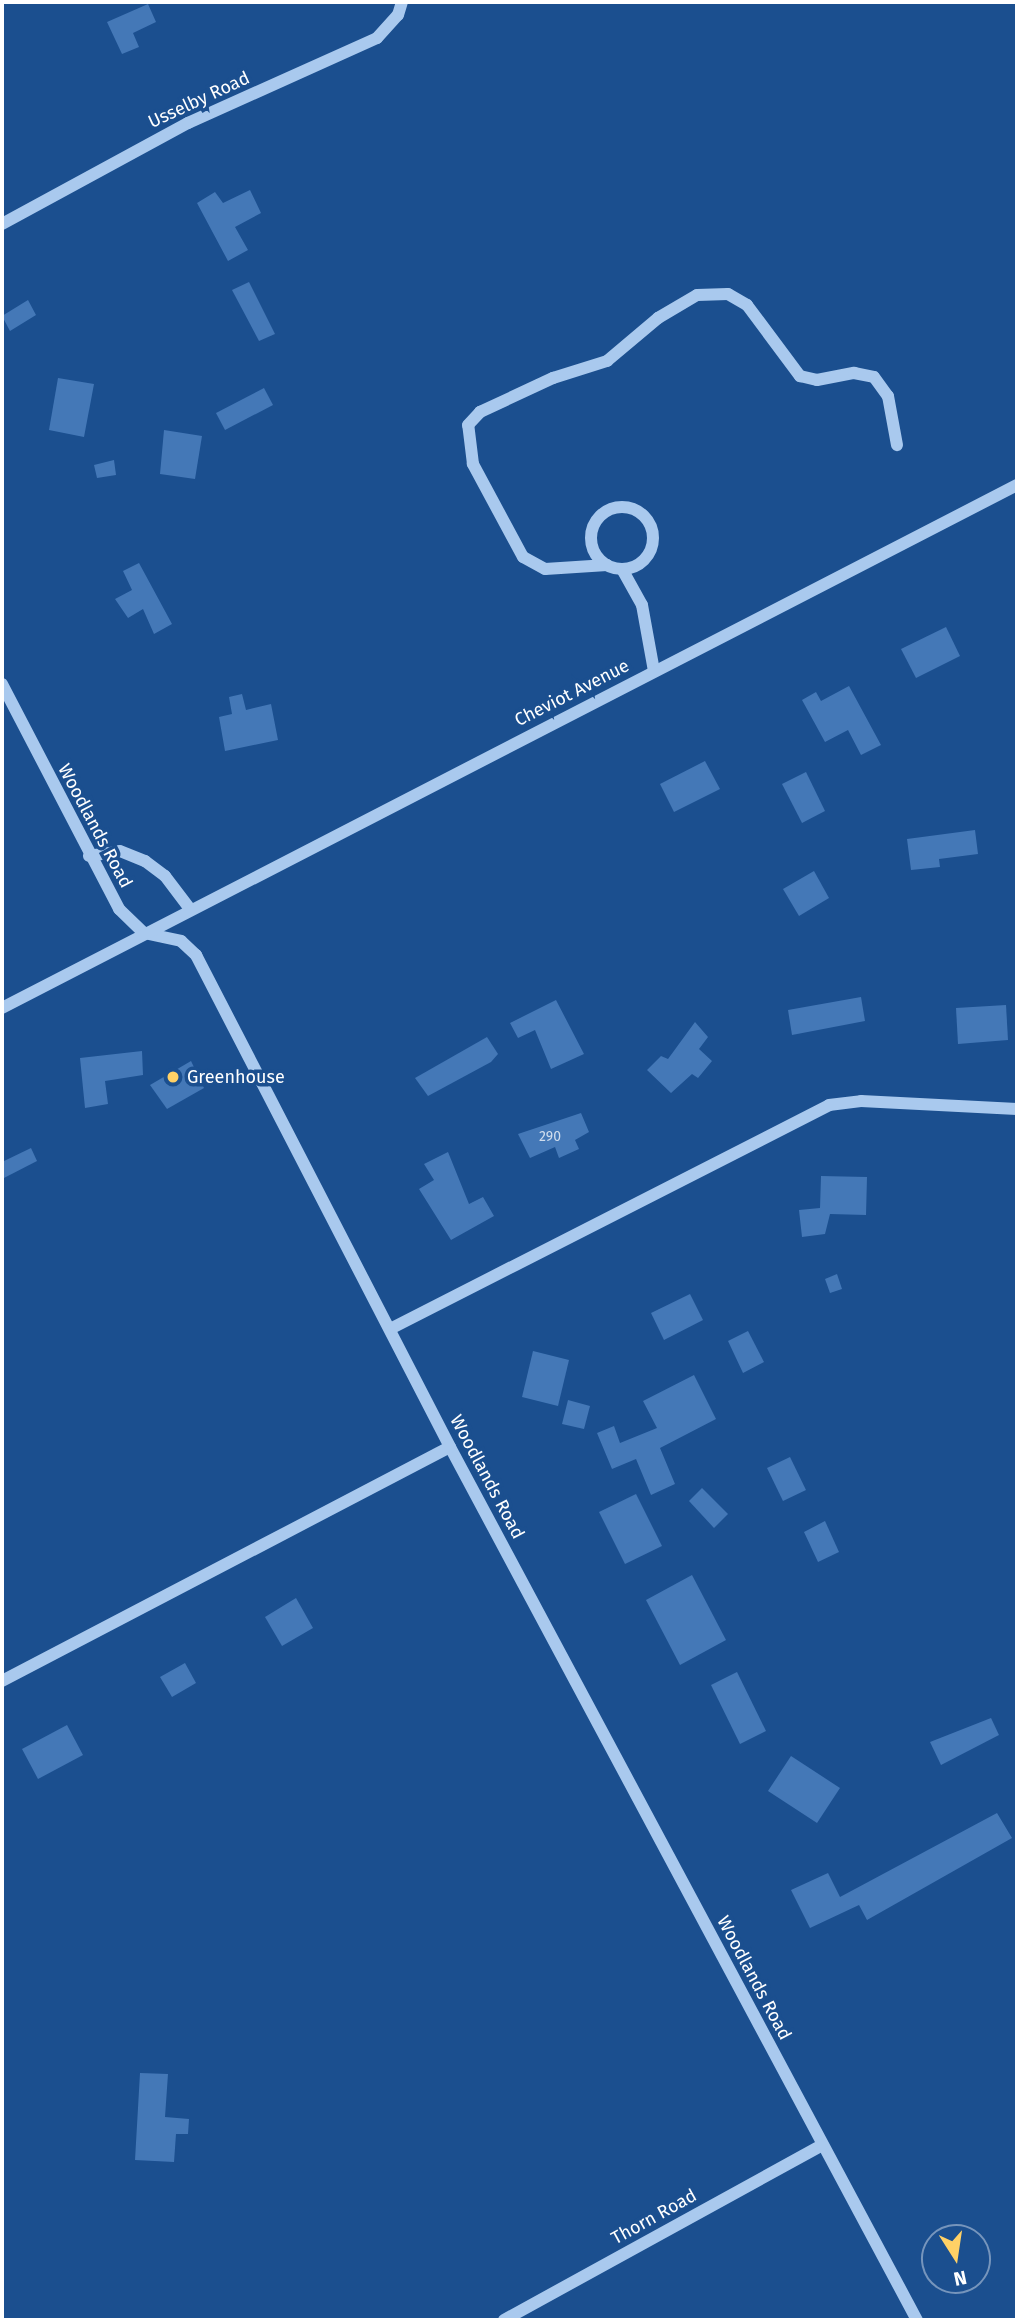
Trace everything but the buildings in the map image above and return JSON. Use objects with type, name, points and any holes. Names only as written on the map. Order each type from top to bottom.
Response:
[{"type":"street","name":"Usselby Road","points":[[2,224],[170,132],[377,38],[398,15],[402,2]]},
{"type":"street","points":[[607,565],[593,549],[593,526],[608,510],[630,508],[648,521],[653,542],[643,562],[621,569],[607,565],[545,569],[523,557],[473,464],[468,425],[480,412],[541,383],[607,361],[658,318],[697,295],[728,294],[747,306],[800,376],[817,380],[854,373],[874,377],[888,396],[897,445]]},
{"type":"street","name":"Cheviot Avenue","points":[[2,1008],[1017,485]]},
{"type":"street","points":[[621,569],[642,605],[654,671]]},
{"type":"street","name":"Woodlands Road","points":[[2,684],[110,896],[144,933],[181,941],[196,955],[450,1447],[917,2320]]},
{"type":"street","points":[[89,856],[120,851],[145,861],[164,876],[190,909]]},
{"type":"street","points":[[390,1329],[829,1105],[861,1101],[1017,1110]]},
{"type":"street","points":[[2,1681],[450,1447]]},
{"type":"street","name":"Thorn Road","points":[[504,2320],[822,2145]]},
{"type":"place","name":"Greenhouse","points":[[173,1077]]}]
